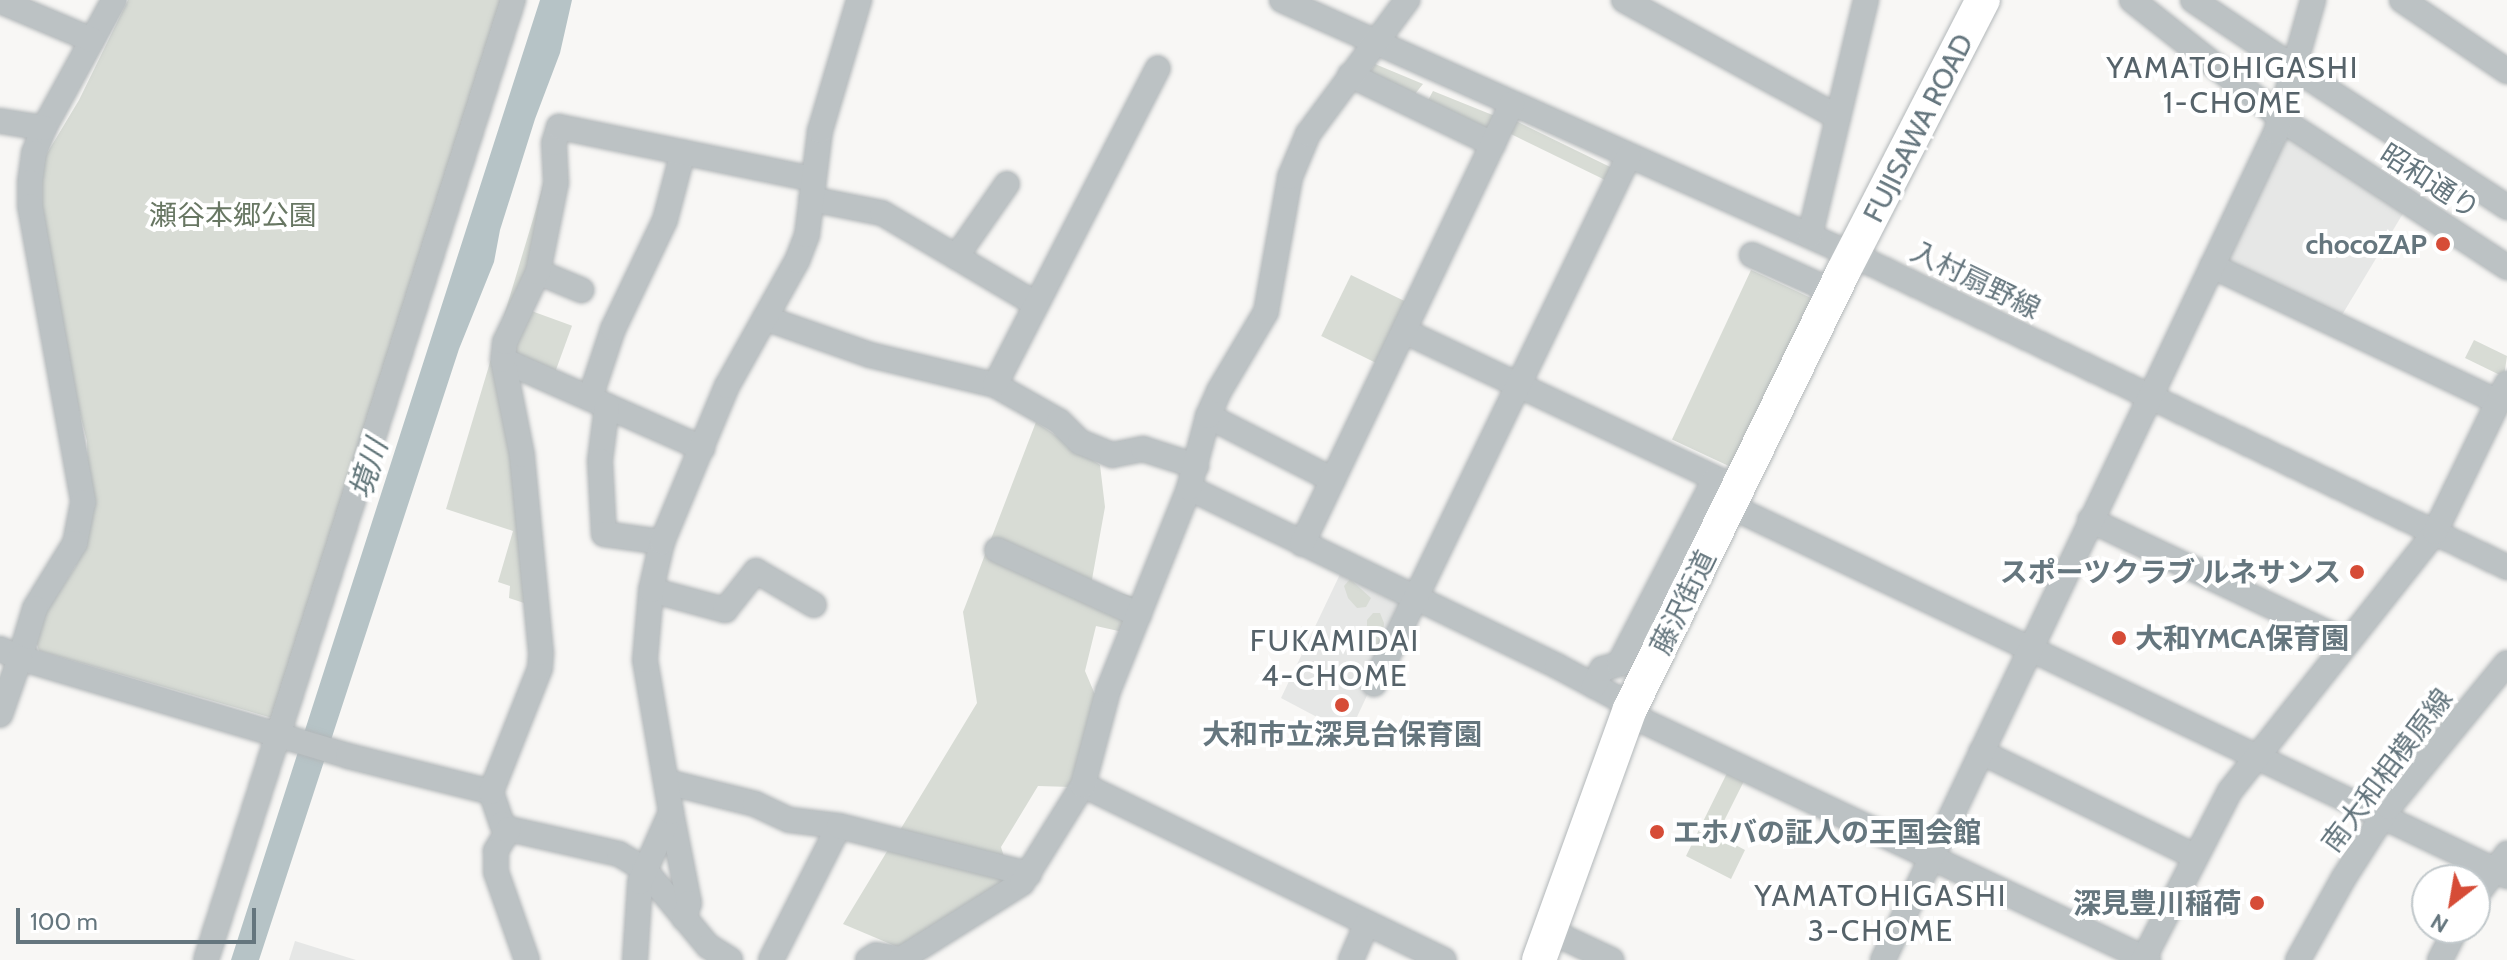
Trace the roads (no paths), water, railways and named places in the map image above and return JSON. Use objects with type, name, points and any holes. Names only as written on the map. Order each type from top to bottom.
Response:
[{"type":"highway","name":"FUJISAWA ROAD","points":[[1853,255],[1983,0]]},
{"type":"highway","name":"藤沢街道","points":[[1544,945],[1630,709],[1728,491],[1853,255]]},
{"type":"street","points":[[0,715],[10,654],[75,543],[83,502],[30,206],[34,153],[44,128],[114,0]]},
{"type":"street","points":[[206,960],[513,0]]},
{"type":"street","points":[[684,918],[689,903],[645,660],[651,590],[662,542],[727,386],[797,261],[807,235],[820,131],[859,0]]},
{"type":"street","name":"入村扇野線","points":[[1282,0],[1810,235],[2507,567]]},
{"type":"street","points":[[868,960],[876,955],[901,959],[1022,883],[1083,785],[1108,691],[1193,477],[1208,416],[1219,391],[1266,312],[1290,177],[1308,134],[1407,0]]},
{"type":"street","points":[[1624,0],[1838,117]]},
{"type":"street","points":[[1810,235],[1866,0]]},
{"type":"street","name":"昭和通り","points":[[2132,0],[2281,118],[2507,267]]},
{"type":"street","points":[[2193,0],[2507,207]]},
{"type":"street","points":[[1883,960],[2281,118],[2313,0]]},
{"type":"street","points":[[2402,0],[2507,71]]},
{"type":"street","points":[[0,1],[92,40]]},
{"type":"street","points":[[995,385],[1158,68]]},
{"type":"street","points":[[1350,75],[1493,144]]},
{"type":"street","points":[[1302,544],[1512,104]]},
{"type":"street","points":[[0,121],[44,128]]},
{"type":"street","points":[[730,960],[708,946],[644,869],[619,854],[509,829],[502,824],[491,792],[540,668],[524,468],[503,360],[505,342],[538,272],[556,183],[554,143],[559,127],[683,152],[882,213],[1036,304]]},
{"type":"street","points":[[662,542],[604,534],[598,402],[613,329],[665,220],[683,152]]},
{"type":"street","points":[[1374,684],[1629,156]]},
{"type":"street","points":[[956,257],[1007,184]]},
{"type":"street","points":[[1752,255],[1823,287]]},
{"type":"street","points":[[765,318],[870,355],[995,385],[1059,421],[1080,442],[1112,455],[1143,449],[1302,544],[1621,700],[1641,720],[2145,959],[2194,856],[2230,791],[2435,532],[2503,393],[2212,266]]},
{"type":"street","points":[[538,272],[581,290]]},
{"type":"street","points":[[1404,331],[1728,491],[2031,649],[2383,817],[2503,867]]},
{"type":"street","points":[[503,360],[702,448]]},
{"type":"street","points":[[1208,416],[1333,480]]},
{"type":"street","points":[[1594,686],[1602,669],[1619,664],[1728,491]]},
{"type":"street","points":[[2090,520],[2347,642]]},
{"type":"street","points":[[997,550],[1139,615]]},
{"type":"street","points":[[651,590],[725,610],[756,571],[814,605]]},
{"type":"street","points":[[10,654],[348,756],[491,792]]},
{"type":"street","name":"南大和相模原線","points":[[2298,960],[2383,817],[2507,663]]},
{"type":"street","points":[[1981,752],[2194,856]]},
{"type":"street","points":[[667,782],[755,804],[790,820],[839,826],[1029,874]]},
{"type":"street","points":[[1083,785],[1444,960]]},
{"type":"street","points":[[635,960],[637,896],[644,869],[671,812]]},
{"type":"street","points":[[771,960],[839,826]]},
{"type":"street","points":[[509,829],[496,851],[496,872],[527,960]]},
{"type":"street","points":[[1351,960],[1367,923]]},
{"type":"street","points":[[1544,945],[1611,960]]},
{"type":"place","name":"chocoZAP","points":[[2443,244]]},
{"type":"place","name":"スポーツクラブ ルネサンス","points":[[2357,572]]},
{"type":"place","name":"大和YMCA保育園","points":[[2119,638]]},
{"type":"place","name":"大和市立深見台保育園","points":[[1342,705]]},
{"type":"place","name":"エホバの証人の王国会館","points":[[1657,832]]},
{"type":"place","name":"深見豊川稲荷","points":[[2257,903]]},
{"type":"district","name":"YAMATOHIGASHI 1-CHOME","points":[[2233,85]]},
{"type":"district","name":"FUKAMIDAI 4-CHOME","points":[[1335,658]]},
{"type":"district","name":"YAMATOHIGASHI 3-CHOME","points":[[1881,913]]},
{"type":"park label","name":"瀬谷本郷公園","points":[[233,215]]},
{"type":"water label","name":"境川","points":[[369,469]]}]
